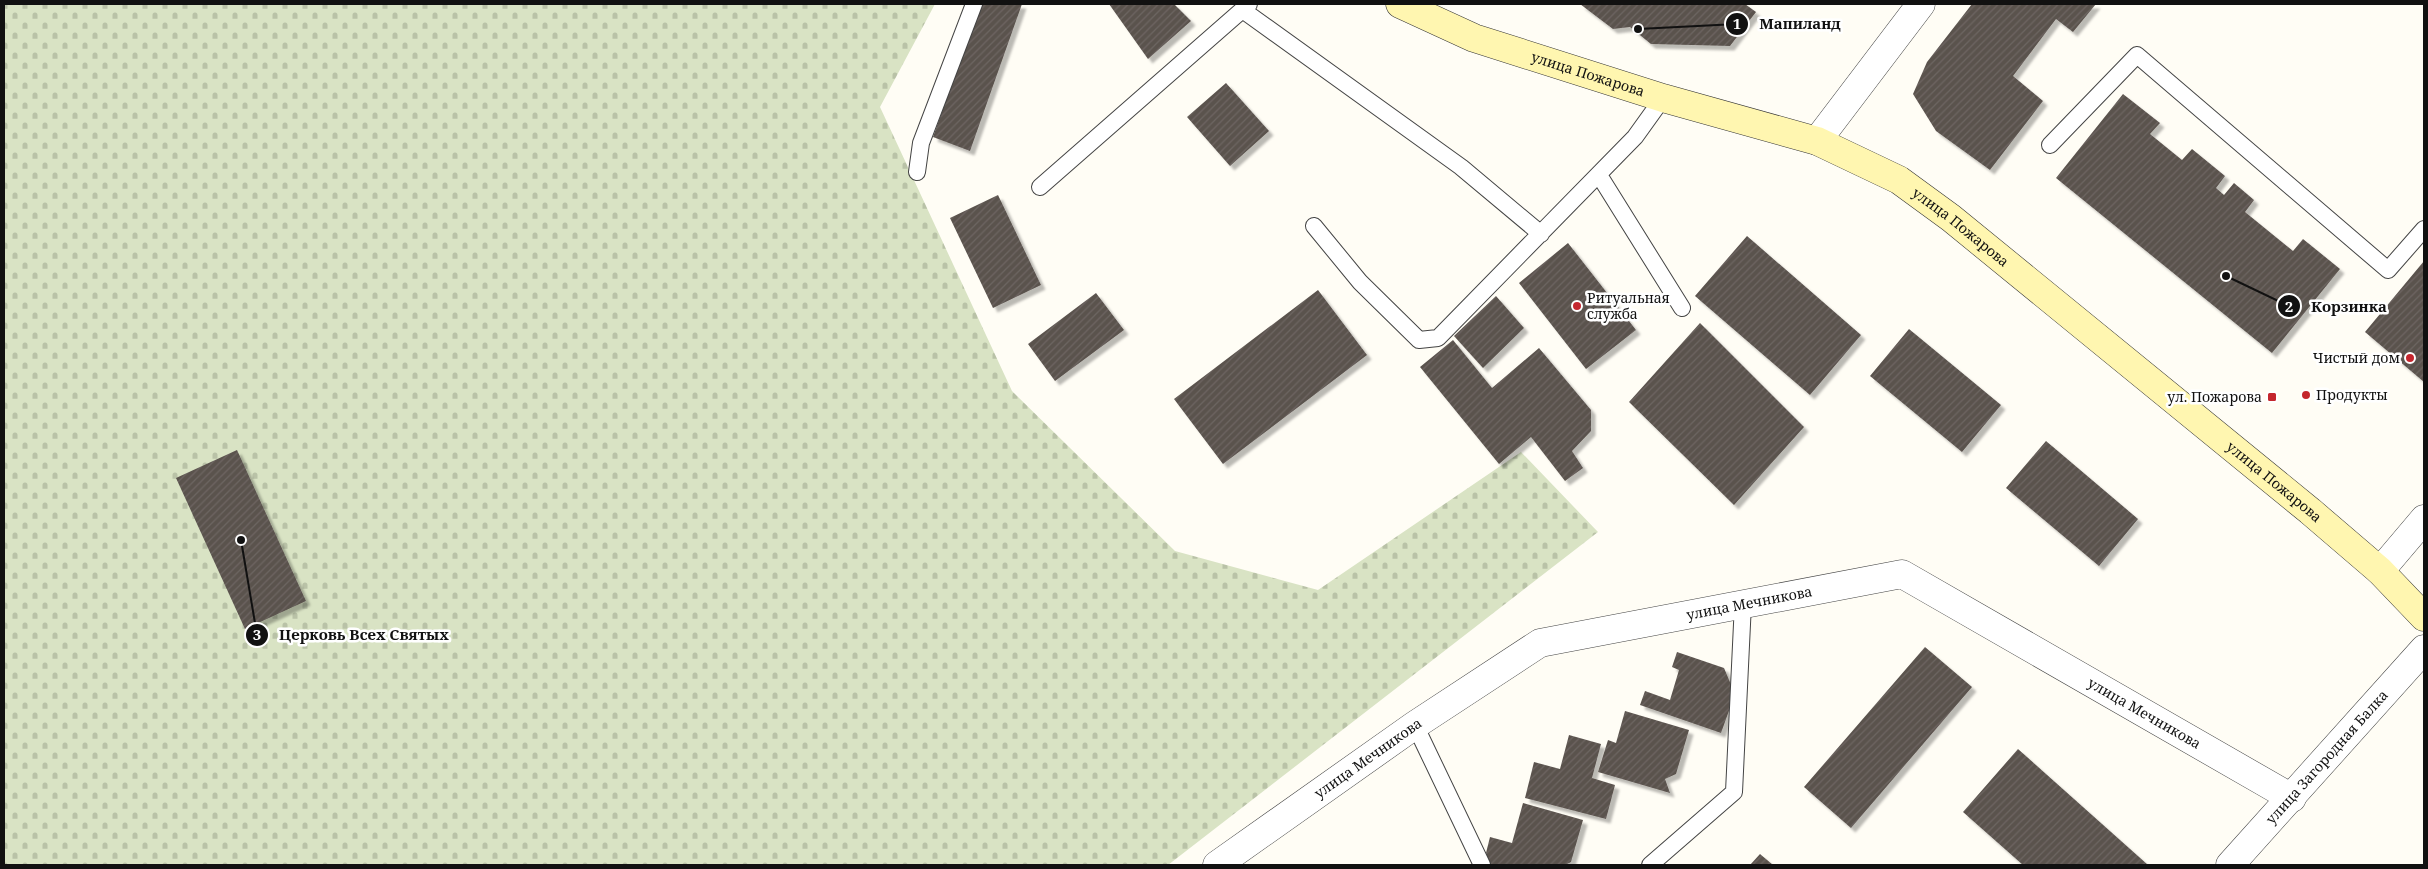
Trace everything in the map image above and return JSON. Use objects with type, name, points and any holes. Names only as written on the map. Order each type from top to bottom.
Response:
[{"type":"main road","name":"улица Пожарова","points":[[1400,4],[1474,38],[1663,98],[1817,141],[1899,180],[1951,218],[2380,570],[2424,617]]},
{"type":"street","points":[[1817,141],[1921,4]]},
{"type":"street","points":[[2380,570],[2424,519]]},
{"type":"street","name":"улица Мечникова","points":[[1217,865],[1415,725],[1540,643],[1902,574],[2292,798]]},
{"type":"street","name":"улица Загородная Балка","points":[[2230,865],[2424,649]]},
{"type":"lane","points":[[917,172],[921,143],[974,4]]},
{"type":"lane","points":[[1040,187],[1246,7],[1461,167],[1541,234]]},
{"type":"lane","points":[[2050,144],[2137,55],[2388,270],[2424,229]]},
{"type":"lane","points":[[1314,226],[1360,282],[1419,340],[1438,338],[1635,137],[1663,98]]},
{"type":"lane","points":[[1599,175],[1682,308]]},
{"type":"lane","points":[[1650,865],[1734,792],[1744,603]]},
{"type":"lane","points":[[1415,725],[1482,865]]},
{"type":"green space","points":[[4,4],[935,4],[880,107],[1012,391],[1175,551],[1318,590],[1521,452],[1598,532],[1168,865],[4,865]]},
{"type":"building","points":[[980,4],[1022,4],[970,151],[933,137]]},
{"type":"building","points":[[1109,4],[1174,4],[1191,21],[1148,59]]},
{"type":"building","points":[[1580,4],[1745,4],[1756,12],[1730,46],[1651,44],[1630,27],[1613,29]]},
{"type":"building","points":[[1972,4],[2096,4],[2073,32],[2056,19],[2013,76],[2043,101],[1990,170],[1936,131],[1913,94],[1927,62]]},
{"type":"building","points":[[1226,83],[1269,131],[1230,166],[1187,117]]},
{"type":"building","points":[[2123,94],[2160,123],[2150,134],[2182,160],[2192,149],[2225,176],[2216,188],[2224,195],[2234,183],[2254,200],[2245,212],[2293,251],[2303,239],[2340,269],[2272,353],[2056,178]]},
{"type":"building","points":[[998,195],[1041,285],[993,308],[950,218]]},
{"type":"building","points":[[1747,236],[1861,335],[1810,395],[1695,296]]},
{"type":"building","name":"Ритуальная служба","points":[[1568,243],[1636,330],[1586,369],[1519,283]]},
{"type":"building","points":[[2424,261],[2424,382],[2365,332]]},
{"type":"building","points":[[1318,290],[1367,355],[1223,464],[1174,399]]},
{"type":"building","points":[[1096,293],[1124,330],[1055,381],[1028,344]]},
{"type":"building","points":[[1496,296],[1524,328],[1483,368],[1454,336]]},
{"type":"building","points":[[1700,323],[1804,427],[1734,505],[1629,402]]},
{"type":"building","points":[[1909,329],[2001,405],[1962,452],[1870,376]]},
{"type":"building","points":[[1453,340],[1492,388],[1539,348],[1591,410],[1591,431],[1572,451],[1583,468],[1565,481],[1531,437],[1499,464],[1420,367]]},
{"type":"building","points":[[2046,441],[2138,519],[2099,566],[2006,488]]},
{"type":"building","points":[[237,450],[306,601],[245,629],[176,478]]},
{"type":"building","points":[[1925,647],[1972,687],[1851,828],[1804,787]]},
{"type":"building","points":[[1677,652],[1724,668],[1735,694],[1721,733],[1640,705],[1645,691],[1670,700],[1679,670],[1672,667]]},
{"type":"building","points":[[1625,711],[1689,730],[1676,774],[1665,779],[1670,793],[1598,772],[1608,740],[1616,743]]},
{"type":"building","points":[[1569,735],[1601,744],[1592,778],[1615,785],[1606,819],[1525,798],[1534,762],[1560,769]]},
{"type":"building","points":[[2018,749],[2148,865],[2023,865],[1963,812]]},
{"type":"building","points":[[1523,803],[1583,820],[1571,862],[1565,865],[1490,865],[1486,853],[1490,837],[1512,843]]},
{"type":"building","points":[[1760,854],[1773,865],[1750,865]]},
{"type":"place","name":"Мапиланд","points":[[1638,29]]},
{"type":"place","name":"Корзинка","points":[[2226,276]]},
{"type":"place","name":"Ритуальная служба","points":[[1577,306]]},
{"type":"place","name":"Чистый дом","points":[[2410,358]]},
{"type":"place","name":"Продукты","points":[[2306,395]]},
{"type":"place","name":"ул. Пожарова","points":[[2272,397]]},
{"type":"place","name":"Церковь Всех Святых","points":[[241,540]]}]
